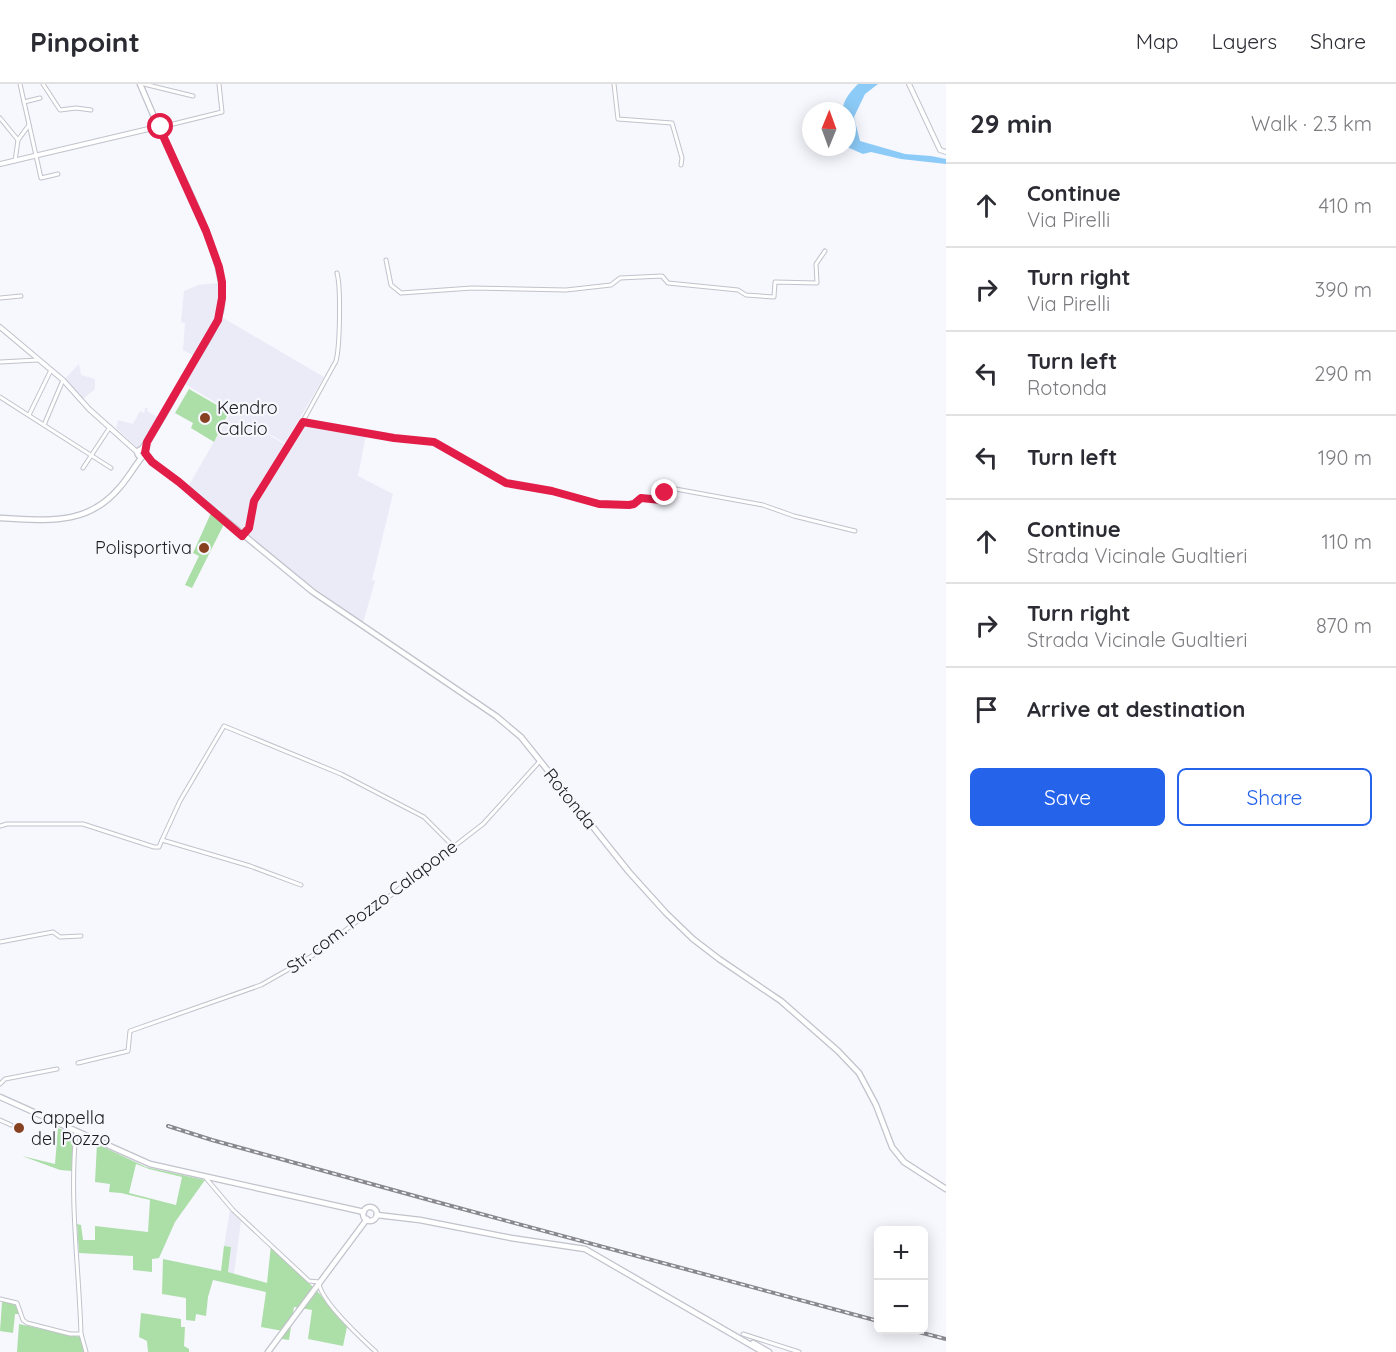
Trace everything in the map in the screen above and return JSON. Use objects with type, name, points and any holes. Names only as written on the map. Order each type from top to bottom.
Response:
[{"type":"main road","points":[[0,518],[58,520],[84,514],[111,496],[132,470],[218,320],[222,298],[220,275],[206,231],[142,84]]},
{"type":"main road","name":"Rotonda","points":[[141,453],[313,592],[495,716],[521,737],[629,872],[666,913],[693,939],[780,1001],[838,1051],[859,1073],[876,1105],[891,1147],[904,1162],[946,1189]]},
{"type":"main road","points":[[0,1099],[150,1164],[364,1212]]},
{"type":"main road","points":[[364,1212],[367,1208],[372,1207],[376,1210],[377,1215]]},
{"type":"main road","points":[[364,1212],[367,1219]]},
{"type":"main road","points":[[367,1219],[373,1220],[377,1215]]},
{"type":"main road","points":[[377,1215],[420,1220],[585,1249],[763,1352]]},
{"type":"main road","points":[[268,1352],[367,1219]]},
{"type":"main road","points":[[731,1332],[742,1335],[770,1352]]},
{"type":"street","points":[[20,84],[41,178],[58,174]]},
{"type":"street","points":[[43,84],[60,110],[76,108],[91,111]]},
{"type":"street","points":[[142,84],[193,96]]},
{"type":"street","points":[[0,164],[222,112],[219,84]]},
{"type":"street","points":[[614,84],[618,119],[672,123],[682,158],[681,165]]},
{"type":"street","points":[[909,84],[940,150],[946,152]]},
{"type":"street","points":[[24,102],[40,98]]},
{"type":"street","points":[[0,119],[18,140]]},
{"type":"street","points":[[15,161],[18,140],[29,125]]},
{"type":"street","points":[[386,260],[391,285],[401,293],[472,288],[566,290],[610,285],[620,278],[662,276],[668,283],[738,290],[746,294],[774,297],[775,282],[817,284],[816,264],[825,251]]},
{"type":"street","points":[[242,536],[249,528],[254,501],[279,463],[336,361],[339,350],[337,273]]},
{"type":"street","points":[[0,298],[21,296]]},
{"type":"street","points":[[0,327],[63,380],[89,409],[141,453]]},
{"type":"street","points":[[0,362],[40,360]]},
{"type":"street","points":[[29,415],[51,370]]},
{"type":"street","points":[[44,425],[63,380]]},
{"type":"street","points":[[0,397],[111,468]]},
{"type":"street","points":[[303,422],[394,438],[434,442],[506,483],[552,491],[599,504],[629,505],[641,498],[661,500],[664,499],[668,489],[674,489],[763,505],[794,516],[855,531]]},
{"type":"street","points":[[83,468],[110,427]]},
{"type":"street","points":[[0,826],[7,824],[83,824],[159,847],[180,801],[224,726],[341,774],[424,817],[453,846]]},
{"type":"street","name":"Str. com. Pozzo Calapone","points":[[78,1063],[128,1051],[130,1031],[261,985],[312,956],[493,814],[540,761]]},
{"type":"street","points":[[162,840],[250,866],[302,885]]},
{"type":"street","points":[[0,942],[53,932],[60,937],[81,936]]},
{"type":"street","points":[[0,1084],[5,1079],[57,1069]]},
{"type":"street","points":[[0,1120],[11,1125]]},
{"type":"street","points":[[76,1132],[73,1182],[81,1334],[86,1352]]},
{"type":"street","points":[[206,1177],[233,1210],[309,1281],[319,1282],[321,1293],[349,1326],[376,1352]]},
{"type":"street","points":[[311,1293],[321,1293]]},
{"type":"street","points":[[0,1299],[17,1303],[27,1323],[70,1334],[81,1334]]},
{"type":"street","points":[[742,1335],[799,1352]]},
{"type":"shaded area","points":[[219,283],[220,301],[216,318],[194,356],[183,350],[185,323],[181,322],[184,291],[198,285]]},
{"type":"shaded area","points":[[223,318],[324,377],[285,443],[233,413],[284,444],[250,505],[247,527],[242,533],[220,514],[220,509],[212,507],[188,487],[231,412],[185,384]]},
{"type":"shaded area","points":[[79,364],[81,375],[95,379],[95,389],[83,399],[65,379]]},
{"type":"shaded area","points":[[145,408],[159,418],[138,448],[116,428],[118,420],[133,424],[140,411],[144,413]]},
{"type":"shaded area","points":[[305,424],[366,435],[358,476],[393,494],[372,580],[375,581],[363,623],[281,564],[248,535],[252,510]]},
{"type":"shaded area","points":[[230,1210],[241,1221],[234,1274],[228,1272],[231,1247],[224,1246]]},
{"type":"green space","name":"Kendro Calcio","points":[[189,389],[229,412],[214,442],[191,428],[193,423],[175,413]]},
{"type":"green space","name":"Polisportiva","points":[[211,513],[224,524],[192,588],[185,585],[199,556],[193,553]]},
{"type":"green space","points":[[58,1128],[75,1134],[72,1171],[60,1170],[22,1156],[55,1164]]},
{"type":"green space","points":[[97,1144],[146,1167],[205,1180],[175,1222],[159,1258],[152,1259],[152,1272],[133,1270],[133,1256],[79,1253],[77,1224],[81,1225],[83,1240],[95,1240],[95,1226],[148,1232],[150,1200],[109,1192],[110,1184],[95,1182]],"holes":[[[136,1164],[182,1177],[176,1205],[129,1193]]]},
{"type":"green space","points":[[271,1245],[318,1292],[347,1327],[343,1346],[308,1339],[312,1310],[294,1307],[289,1340],[282,1339],[283,1331],[261,1327],[266,1292],[213,1280],[206,1316],[196,1314],[195,1321],[186,1320],[186,1298],[162,1294],[163,1259],[221,1271],[224,1246],[231,1247],[228,1272],[267,1283]]},
{"type":"green space","points":[[2,1302],[14,1304],[21,1314],[15,1314],[13,1333],[0,1331]]},
{"type":"green space","points":[[141,1313],[181,1319],[181,1327],[185,1327],[184,1346],[189,1349],[189,1352],[148,1352],[147,1341],[139,1337]]},
{"type":"green space","points":[[19,1324],[81,1337],[85,1352],[17,1352]]},
{"type":"water","points":[[858,84],[878,84],[865,94],[856,113],[856,102],[845,102]]},
{"type":"water","points":[[856,125],[860,141],[905,154],[946,159],[946,164],[901,159],[871,152],[863,154],[856,151]]},
{"type":"railway","points":[[168,1126],[433,1201],[874,1320]]},
{"type":"railway","points":[[927,1334],[946,1339]]},
{"type":"place","name":"Kendro Calcio","points":[[205,418]]},
{"type":"place","name":"Polisportiva","points":[[204,548]]},
{"type":"place","name":"Cappella del Pozzo","points":[[19,1128]]},
{"type":"route","points":[[161,127],[219,267],[222,298],[218,320],[147,442],[145,453],[152,462],[242,536],[249,528],[254,501],[303,422],[394,438],[434,442],[506,483],[552,491],[599,504],[629,505],[641,498],[661,500],[664,499],[665,493]]}]
